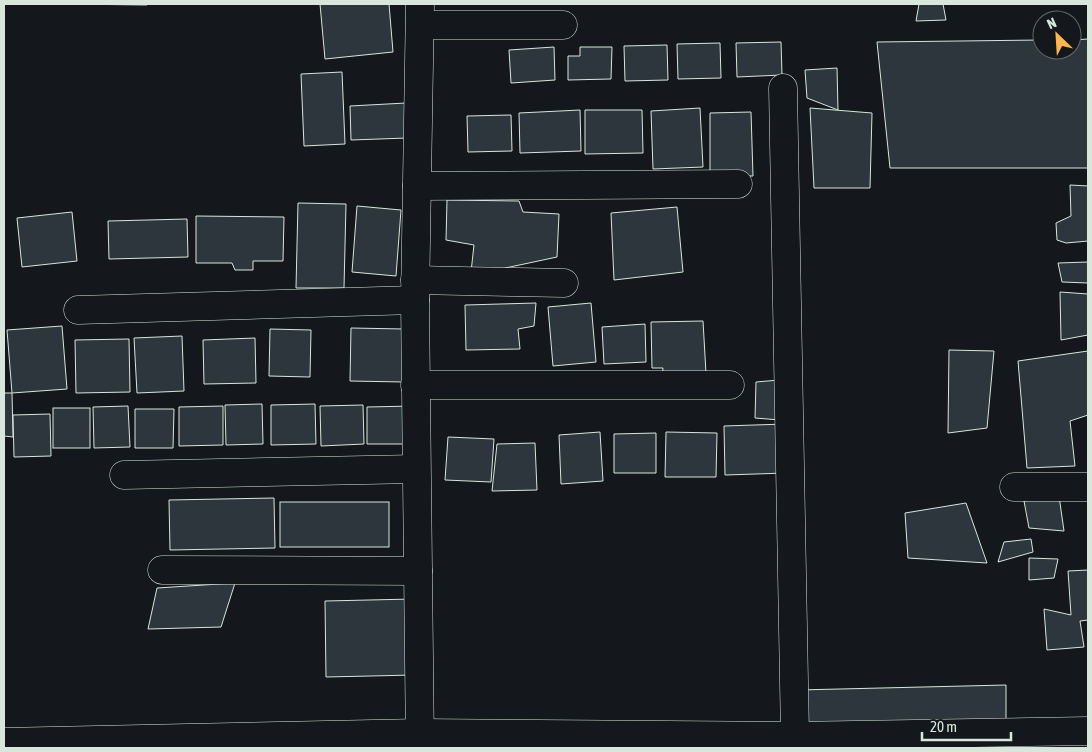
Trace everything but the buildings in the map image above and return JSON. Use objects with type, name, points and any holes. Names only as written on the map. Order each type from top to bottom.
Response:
[{"type":"street","points":[[420,741],[415,290],[420,14],[563,25]]},
{"type":"street","points":[[783,88],[795,736]]},
{"type":"street","points":[[417,186],[738,184]]},
{"type":"street","points":[[78,310],[564,283]]},
{"type":"street","points":[[415,385],[730,385]]},
{"type":"street","points":[[124,475],[416,469]]},
{"type":"street","points":[[1014,487],[1088,488]]},
{"type":"street","points":[[162,570],[418,571]]},
{"type":"street","points":[[4,742],[420,741],[795,736],[1014,740],[1088,731]]}]
